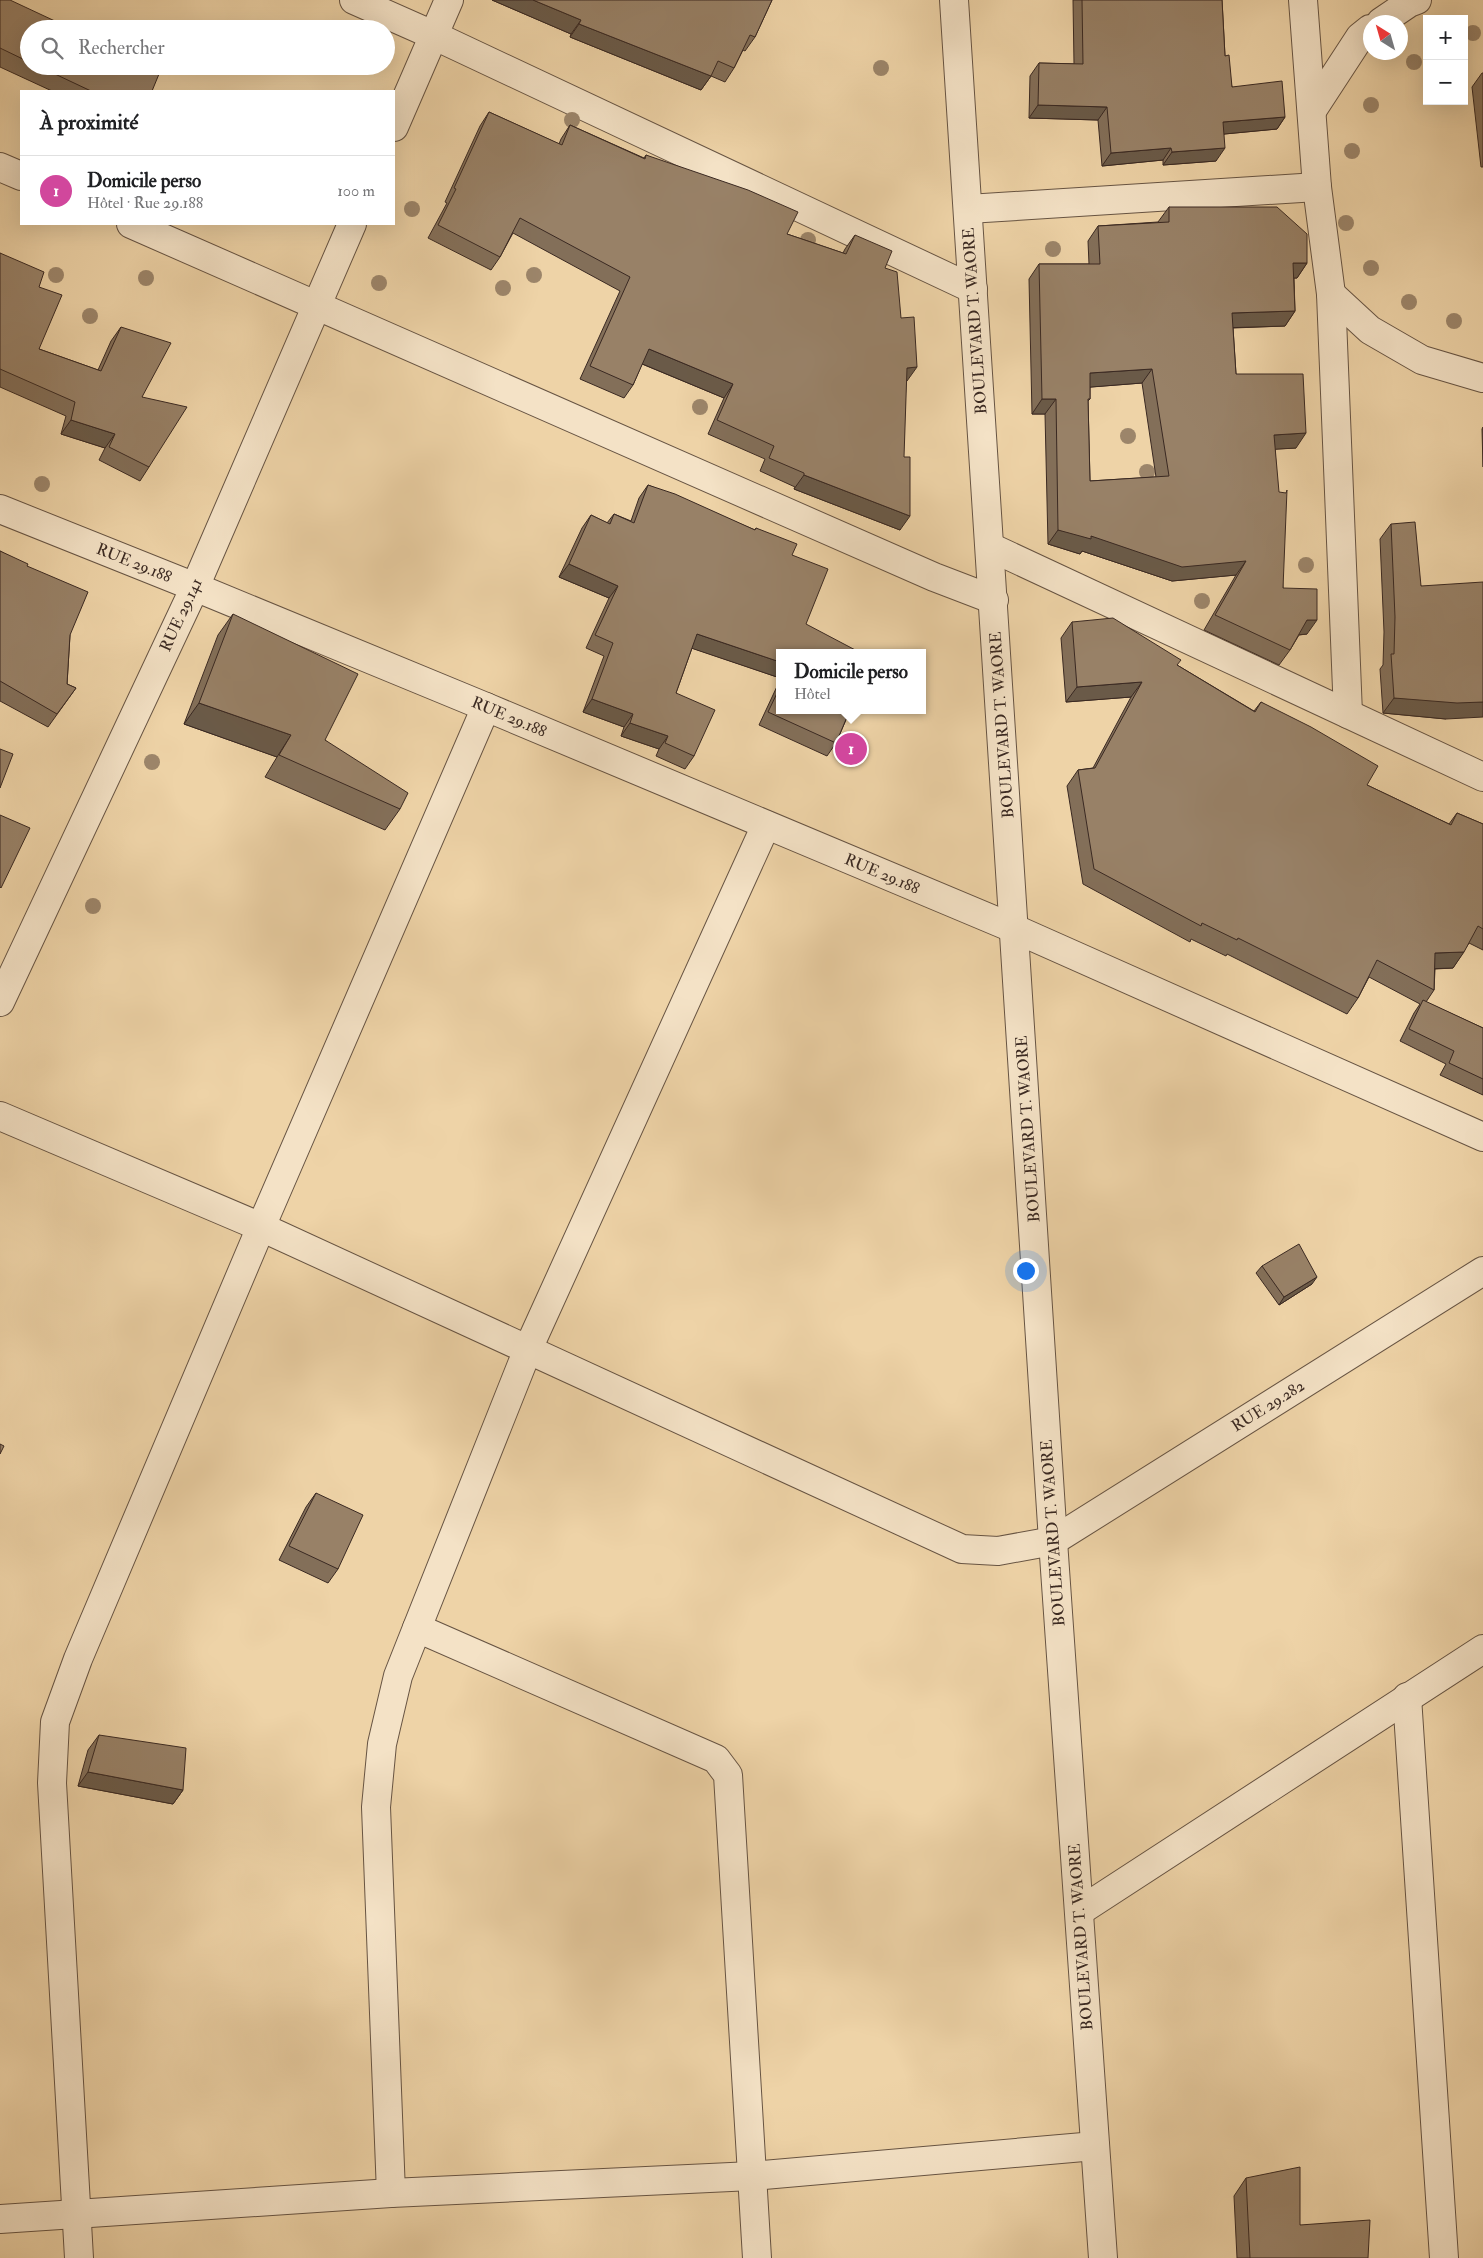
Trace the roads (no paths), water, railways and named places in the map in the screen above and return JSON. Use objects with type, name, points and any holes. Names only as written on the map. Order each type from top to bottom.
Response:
[{"type":"street","points":[[354,0],[433,35],[973,289]]},
{"type":"street","points":[[395,125],[449,0]]},
{"type":"street","name":"BOULEVARD T. WAORE","points":[[954,0],[1016,930],[1053,1540],[1103,2258]]},
{"type":"street","points":[[1303,0],[1317,186],[1330,294],[1348,714]]},
{"type":"street","points":[[1391,15],[1409,3],[1418,0]]},
{"type":"street","points":[[1312,108],[1363,35]]},
{"type":"street","points":[[0,167],[20,176]]},
{"type":"street","points":[[968,210],[1317,186]]},
{"type":"street","points":[[133,225],[934,577],[994,600]]},
{"type":"street","name":"RUE 29.141","points":[[0,1002],[195,587],[352,225]]},
{"type":"street","points":[[1330,294],[1370,330],[1422,360],[1483,378]]},
{"type":"street","name":"RUE 29.188","points":[[0,509],[486,707],[1016,930],[1483,1137]]},
{"type":"street","points":[[990,547],[1483,776]]},
{"type":"street","points":[[79,2258],[52,1783],[55,1722],[78,1659],[261,1227],[486,707]]},
{"type":"street","points":[[391,2193],[376,1807],[382,1744],[398,1676],[528,1349],[766,825]]},
{"type":"street","points":[[0,1116],[261,1227],[962,1549],[998,1551],[1053,1540]]},
{"type":"street","name":"RUE 29.282","points":[[1053,1540],[1483,1271]]},
{"type":"street","points":[[417,1628],[716,1759],[724,1767],[728,1775],[757,2258]]},
{"type":"street","points":[[1080,1911],[1483,1648]]},
{"type":"street","points":[[1407,1697],[1444,2258]]},
{"type":"street","points":[[0,2219],[391,2193],[752,2176],[1095,2146]]},
{"type":"place","name":"Domicile perso","points":[[851,749]]}]
